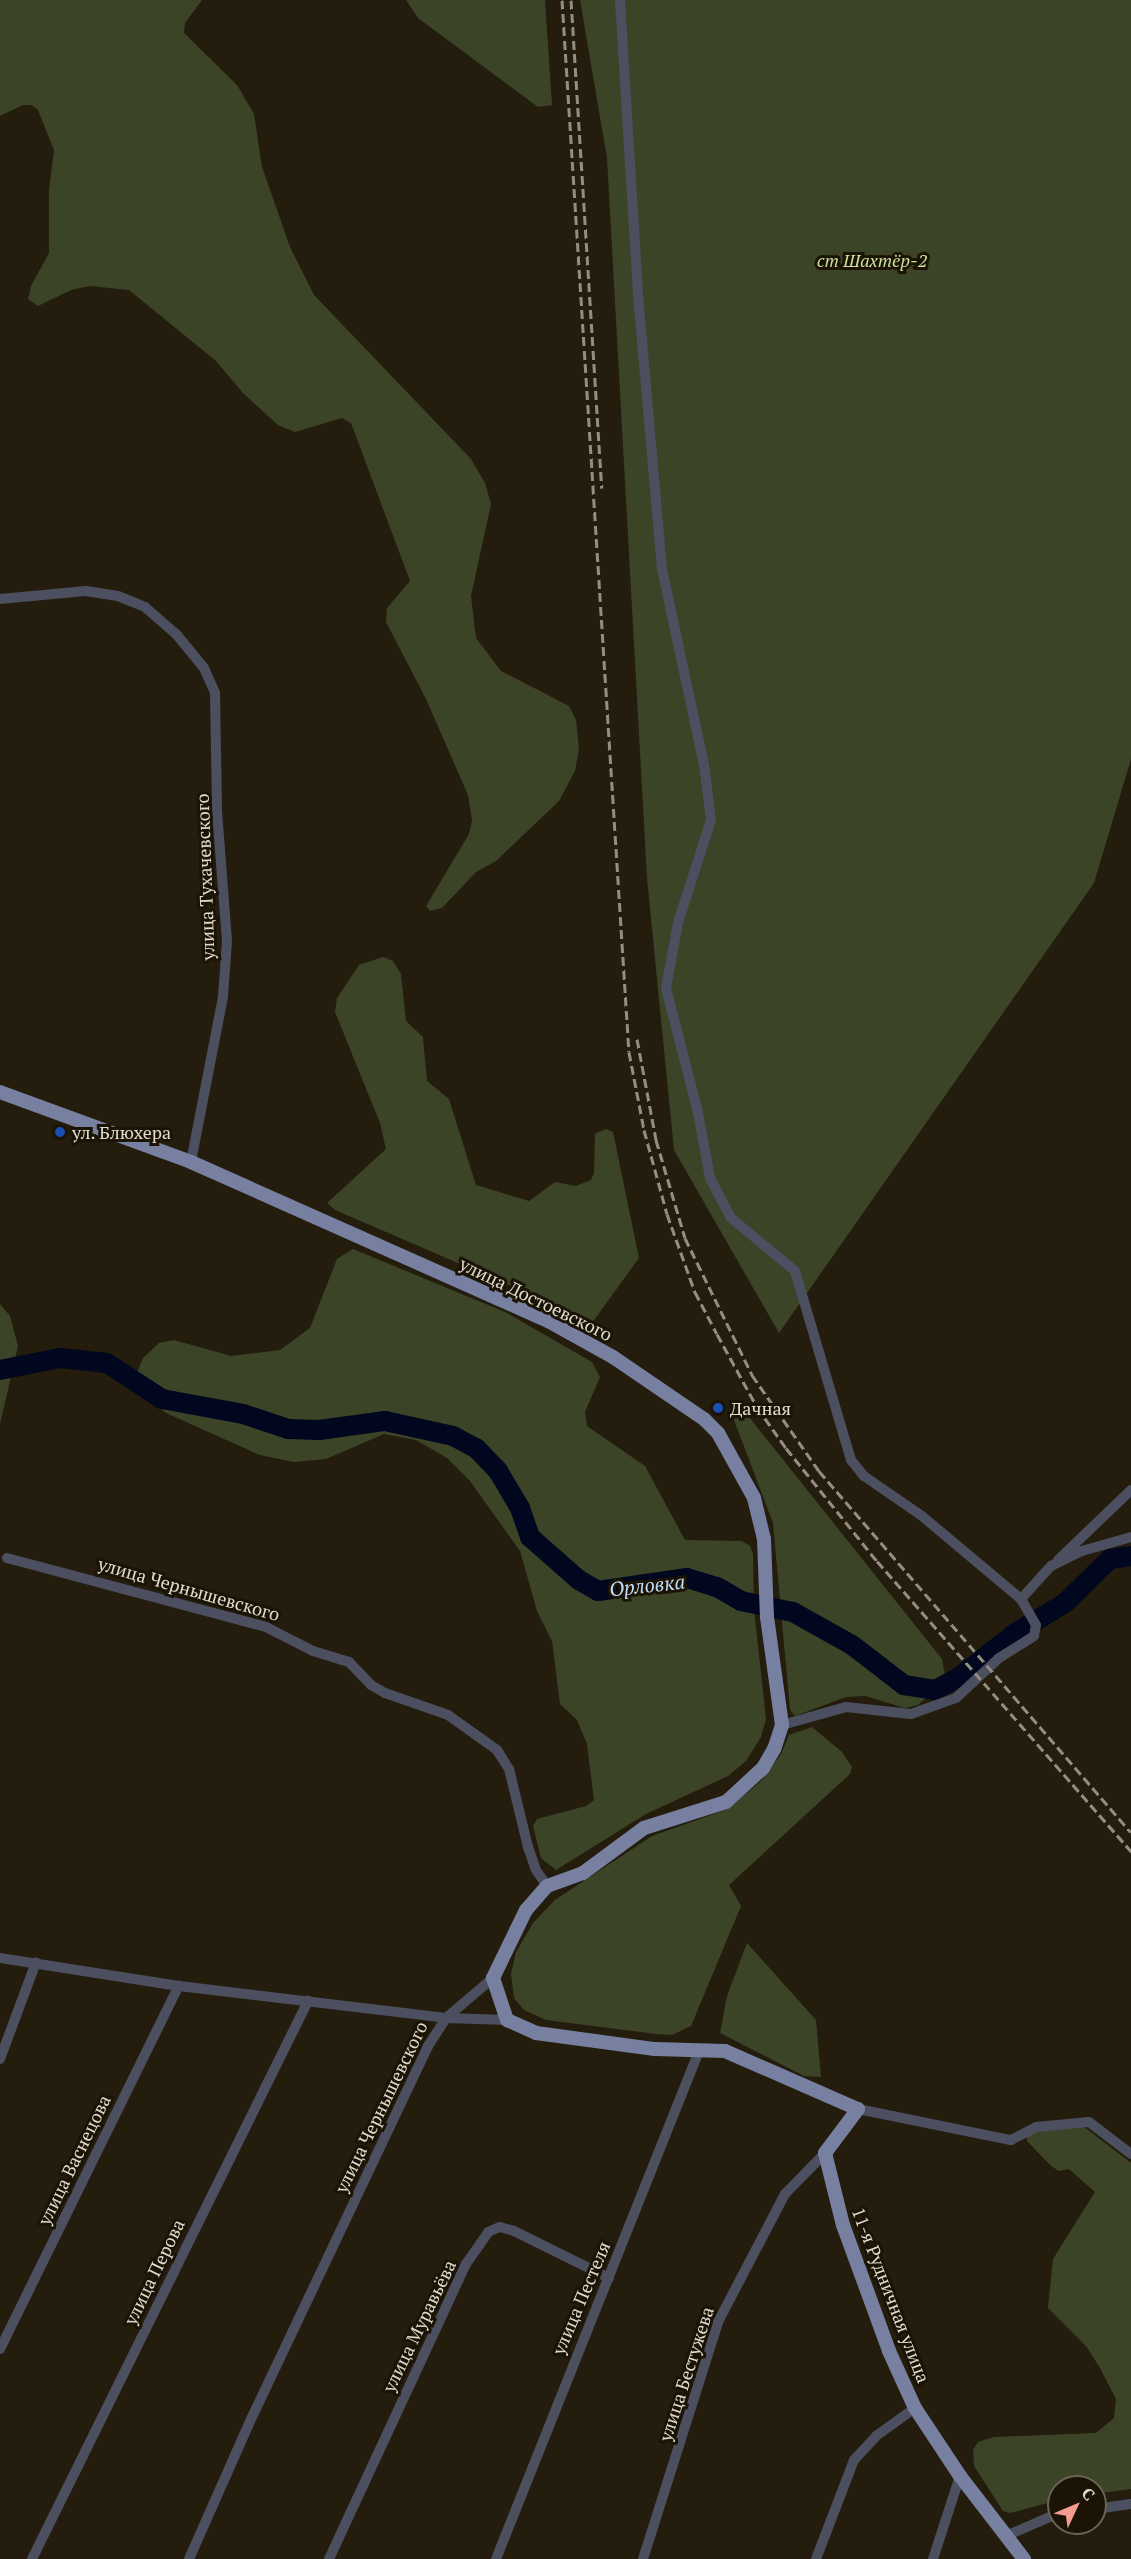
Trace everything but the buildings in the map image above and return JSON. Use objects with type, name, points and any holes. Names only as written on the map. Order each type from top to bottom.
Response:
[{"type":"main road","name":"улица Достоевского","points":[[0,1092],[191,1162],[548,1321],[613,1357],[704,1419],[732,1456],[754,1498],[764,1539],[767,1617],[782,1725]]},
{"type":"main road","points":[[547,1886],[583,1873],[644,1828],[726,1802],[763,1768],[782,1725]]},
{"type":"main road","name":"улица Чернышевского","points":[[493,1978],[526,1910],[547,1886]]},
{"type":"main road","points":[[493,1978],[507,2020],[536,2033],[699,2051],[724,2051],[858,2109],[825,2153]]},
{"type":"main road","name":"11-я Рудничная улица","points":[[825,2153],[843,2225],[889,2351],[915,2408],[960,2476],[1024,2559]]},
{"type":"street","points":[[620,0],[638,295],[662,569],[704,765],[711,820],[678,923],[666,988],[698,1113],[710,1178],[731,1218],[795,1271],[851,1460],[864,1476],[922,1516],[1021,1599],[1034,1620],[1034,1636],[999,1658],[956,1698],[936,1707],[912,1714],[846,1707],[782,1725]]},
{"type":"street","name":"улица Тухачевского","points":[[0,599],[86,591],[118,596],[145,607],[177,635],[204,668],[215,693],[217,811],[226,909],[224,997],[191,1162]]},
{"type":"street","points":[[1021,1599],[1051,1566],[1131,1490]]},
{"type":"street","points":[[1051,1566],[1083,1551],[1131,1538]]},
{"type":"street","name":"улица Чернышевского","points":[[7,1558],[266,1627],[314,1651],[349,1662],[371,1685],[385,1693],[448,1715],[497,1750],[509,1768],[528,1847],[536,1870],[547,1886]]},
{"type":"street","points":[[0,1958],[179,1986],[447,2018],[507,2020]]},
{"type":"street","points":[[0,2059],[36,1962]]},
{"type":"street","name":"улица Чернышевского","points":[[189,2559],[252,2417],[423,2057],[447,2018],[493,1978]]},
{"type":"street","name":"улица Васнецова","points":[[0,2349],[179,1986]]},
{"type":"street","name":"улица Перова","points":[[32,2559],[308,2001]]},
{"type":"street","name":"улица Пестеля","points":[[496,2559],[699,2051]]},
{"type":"street","points":[[858,2109],[1011,2140],[1036,2127],[1089,2122],[1131,2154]]},
{"type":"street","name":"улица Бестужева","points":[[643,2559],[718,2322],[785,2194],[825,2153]]},
{"type":"street","name":"улица Муравьёва","points":[[328,2559],[466,2264],[488,2232],[500,2226],[514,2231],[609,2278]]},
{"type":"street","points":[[816,2559],[854,2460],[876,2436],[915,2408]]},
{"type":"street","points":[[933,2559],[960,2476]]},
{"type":"street","points":[[1107,2507],[1131,2504]]},
{"type":"street","points":[[1006,2536],[1047,2518]]},
{"type":"green space","points":[[0,0],[202,0],[185,23],[184,33],[237,85],[254,114],[262,167],[290,247],[314,295],[471,459],[485,483],[491,504],[471,596],[476,638],[501,671],[569,706],[576,720],[579,749],[575,771],[559,801],[496,861],[476,872],[442,908],[430,911],[426,906],[469,834],[472,821],[468,795],[426,699],[386,622],[387,608],[410,581],[351,423],[342,418],[295,432],[278,425],[243,393],[216,361],[129,290],[90,286],[71,290],[38,306],[28,299],[31,286],[49,253],[49,190],[54,150],[38,110],[32,105],[23,105],[0,116]]},
{"type":"green space","points":[[406,0],[545,0],[552,105],[538,107],[418,18]]},
{"type":"green space","name":"ст Шахтёр-2","points":[[580,0],[1131,0],[1131,759],[1094,883],[779,1333],[674,1150],[647,878],[607,158]]},
{"type":"green space","points":[[383,957],[393,961],[401,974],[406,1021],[423,1037],[427,1081],[449,1099],[476,1185],[529,1201],[555,1182],[576,1186],[591,1180],[594,1173],[595,1134],[606,1129],[613,1132],[639,1258],[592,1323],[581,1325],[516,1288],[335,1210],[327,1203],[386,1149],[380,1123],[335,1012],[337,998],[359,965]]},
{"type":"green space","points":[[353,1249],[505,1312],[592,1362],[600,1377],[585,1412],[587,1426],[645,1466],[685,1540],[742,1541],[750,1546],[753,1554],[754,1609],[766,1719],[761,1737],[746,1761],[728,1776],[646,1814],[556,1870],[541,1858],[533,1826],[537,1819],[586,1806],[594,1800],[587,1744],[577,1720],[560,1704],[552,1641],[537,1611],[520,1551],[470,1481],[447,1458],[416,1440],[384,1434],[326,1459],[294,1462],[260,1455],[166,1413],[138,1391],[136,1375],[143,1358],[159,1343],[174,1340],[231,1356],[280,1350],[310,1328],[337,1259]]},
{"type":"green space","points":[[0,1304],[10,1316],[18,1346],[0,1424]]},
{"type":"green space","points":[[745,1412],[942,1659],[946,1680],[918,1705],[905,1708],[865,1696],[846,1697],[795,1716],[790,1710],[773,1523],[734,1420],[738,1413]]},
{"type":"green space","points":[[812,1727],[842,1752],[852,1767],[850,1774],[729,1885],[741,1906],[691,2026],[672,2035],[656,2034],[546,2020],[524,2010],[514,1998],[511,1974],[516,1952],[533,1923],[555,1900],[652,1836],[728,1809],[761,1781],[781,1754],[789,1735]]},
{"type":"green space","points":[[747,1943],[816,2020],[821,2077],[804,2076],[720,2033],[727,1996]]},
{"type":"green space","points":[[1083,2126],[1131,2163],[1131,2489],[1107,2492],[1107,2475],[1047,2475],[1047,2503],[1010,2513],[1003,2511],[974,2466],[973,2450],[978,2442],[994,2437],[1096,2433],[1114,2418],[1116,2399],[1086,2346],[1048,2308],[1053,2259],[1095,2192],[1069,2169],[1059,2171],[1051,2166],[1027,2141],[1027,2133]]},
{"type":"waterway","name":"Орловка","points":[[0,1370],[60,1358],[107,1363],[162,1399],[243,1414],[288,1429],[319,1430],[385,1421],[453,1436],[476,1448],[498,1471],[520,1508],[530,1537],[579,1580],[598,1591],[687,1578],[717,1587],[741,1601],[793,1612],[852,1645],[904,1685],[935,1690],[958,1678],[1014,1634],[1065,1603],[1110,1559],[1131,1556]]},
{"type":"railway","points":[[562,0],[629,1052],[644,1130],[667,1214],[695,1292],[757,1407],[786,1448],[877,1561],[1131,1851]]},
{"type":"railway","points":[[571,0],[602,488]]},
{"type":"railway","points":[[637,1039],[656,1140],[685,1238],[752,1375],[819,1471],[1131,1832]]},
{"type":"place","name":"ул. Блюхера","points":[[60,1132]]},
{"type":"place","name":"Дачная","points":[[718,1408]]}]
